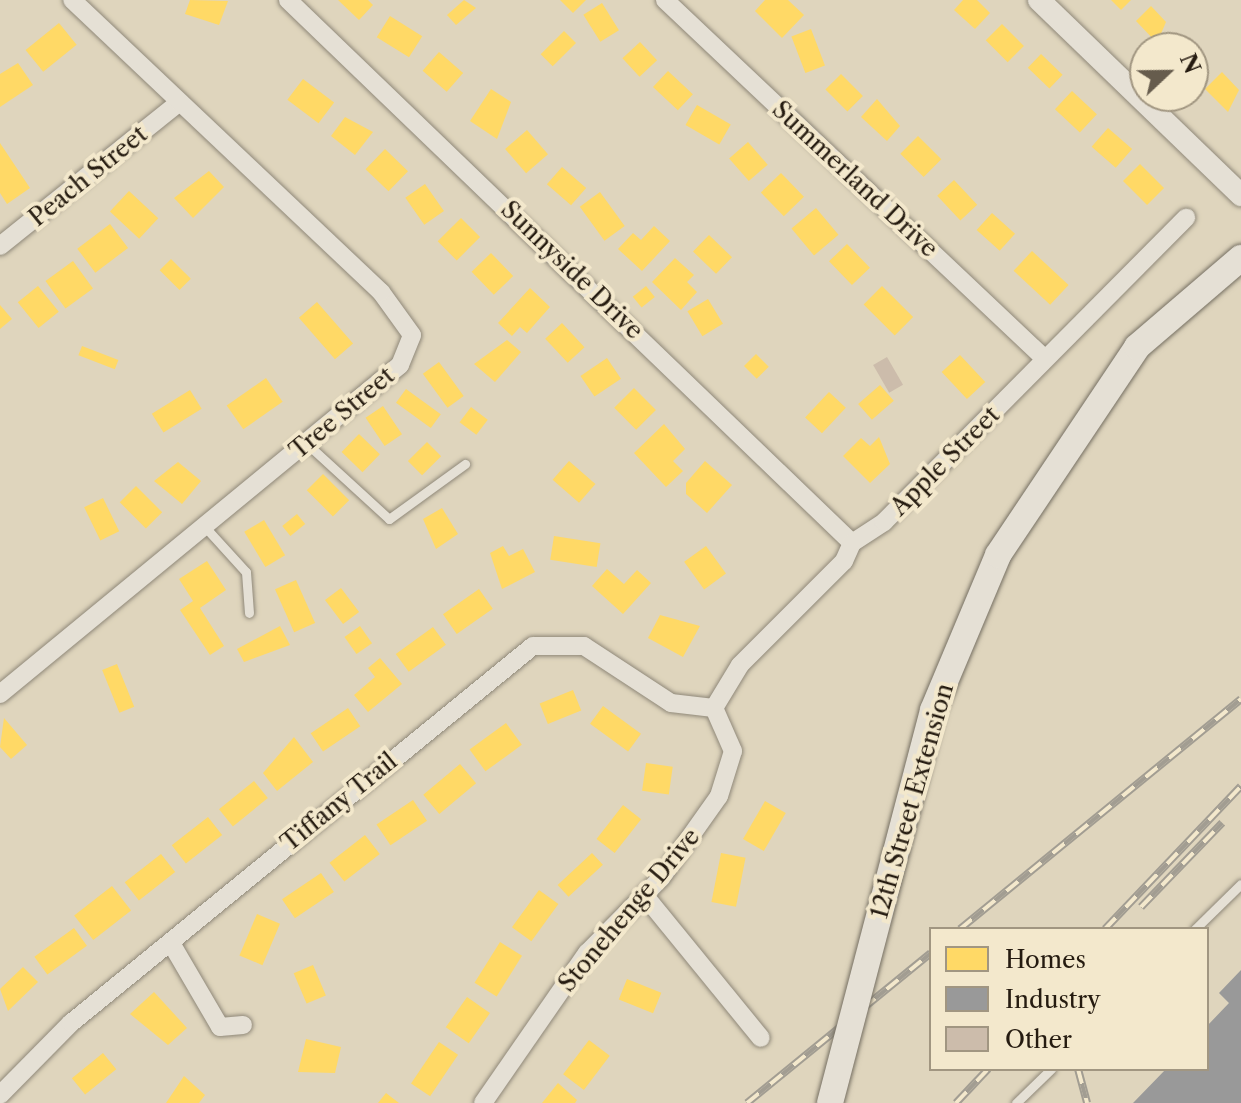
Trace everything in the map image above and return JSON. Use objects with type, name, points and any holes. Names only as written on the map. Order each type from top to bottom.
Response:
[{"type":"main road","name":"12th Street Extension","points":[[830,1103],[933,710],[998,555],[1137,347],[1241,258]]},
{"type":"street","name":"Tree Street","points":[[0,694],[400,365],[412,335],[381,292],[176,105],[72,0]]},
{"type":"street","name":"Sunnyside Drive","points":[[288,0],[852,543]]},
{"type":"street","name":"Summerland Drive","points":[[665,0],[1044,358]]},
{"type":"street","points":[[1044,2],[1234,188]]},
{"type":"street","name":"Peach Street","points":[[0,246],[176,105]]},
{"type":"street","name":"Apple Street","points":[[714,708],[740,665],[844,561],[852,543],[884,522],[1186,218]]},
{"type":"street","name":"Tiffany Trail","points":[[0,1095],[37,1053],[533,646],[584,646],[671,703],[714,708]]},
{"type":"street","name":"Stonehenge Drive","points":[[483,1103],[587,953],[645,896],[734,768],[714,708]]},
{"type":"street","points":[[645,896],[761,1038]]},
{"type":"street","points":[[171,943],[220,1027],[243,1025]]},
{"type":"lane","points":[[305,442],[385,519],[404,513],[465,464]]},
{"type":"lane","points":[[205,527],[246,572],[249,613]]},
{"type":"lane","points":[[1197,927],[1241,884]]},
{"type":"lane","points":[[1016,1103],[1049,1071]]},
{"type":"building: Homes","points":[[190,0],[228,1],[219,25],[185,14]]},
{"type":"building: Homes","points":[[338,0],[368,0],[373,5],[359,20]]},
{"type":"building: Homes","points":[[464,0],[476,8],[456,25],[447,15]]},
{"type":"building: Homes","points":[[560,0],[586,0],[573,13]]},
{"type":"building: Homes","points":[[765,0],[788,0],[804,15],[782,38],[755,11]]},
{"type":"building: Homes","points":[[963,0],[977,0],[990,13],[975,29],[954,10]]},
{"type":"building: Homes","points":[[1111,0],[1131,0],[1121,10]]},
{"type":"building: Homes","points":[[602,3],[619,30],[600,42],[583,15]]},
{"type":"building: Homes","points":[[1151,6],[1166,22],[1162,32],[1146,32],[1136,21]]},
{"type":"building: Homes","points":[[390,16],[422,36],[409,57],[377,37]]},
{"type":"building: Homes","points":[[59,23],[77,45],[43,72],[26,50]]},
{"type":"building: Homes","points":[[1002,24],[1024,46],[1008,62],[986,40]]},
{"type":"building: Homes","points":[[811,29],[825,65],[805,73],[791,37]]},
{"type":"building: Homes","points":[[564,31],[576,43],[553,66],[541,54]]},
{"type":"building: Homes","points":[[640,42],[657,60],[639,77],[622,58]]},
{"type":"building: Homes","points":[[439,52],[463,73],[447,92],[423,71]]},
{"type":"building: Homes","points":[[1041,54],[1063,75],[1049,89],[1028,68]]},
{"type":"building: Homes","points":[[18,63],[33,85],[0,107],[0,74]]},
{"type":"building: Homes","points":[[668,71],[693,94],[678,110],[653,87]]},
{"type":"building: Homes","points":[[1222,72],[1239,90],[1228,112],[1209,93],[1209,85]]},
{"type":"building: Homes","points":[[841,74],[863,96],[847,111],[825,90]]},
{"type":"building: Homes","points":[[303,79],[334,102],[318,123],[287,100]]},
{"type":"building: Homes","points":[[491,89],[511,102],[497,139],[470,121]]},
{"type":"building: Homes","points":[[1072,91],[1097,114],[1080,132],[1055,109]]},
{"type":"building: Homes","points":[[877,99],[900,126],[887,141],[861,117]]},
{"type":"building: Homes","points":[[697,105],[731,124],[719,144],[686,125]]},
{"type":"building: Homes","points":[[345,117],[373,132],[355,155],[331,136]]},
{"type":"building: Homes","points":[[1108,128],[1132,149],[1116,168],[1092,147]]},
{"type":"building: Homes","points":[[527,130],[548,154],[526,173],[505,149]]},
{"type":"building: Homes","points":[[918,136],[941,159],[924,177],[900,154]]},
{"type":"building: Homes","points":[[748,142],[768,165],[749,181],[729,158]]},
{"type":"building: Homes","points":[[0,143],[30,188],[7,204],[0,193]]},
{"type":"building: Homes","points":[[385,149],[408,171],[389,191],[366,169]]},
{"type":"building: Homes","points":[[1140,164],[1164,188],[1147,205],[1123,181]]},
{"type":"building: Homes","points":[[562,167],[586,188],[571,205],[547,184]]},
{"type":"building: Homes","points":[[209,171],[224,187],[193,218],[174,198]]},
{"type":"building: Homes","points":[[781,173],[804,197],[784,216],[761,192]]},
{"type":"building: Homes","points":[[954,180],[977,205],[960,221],[937,196]]},
{"type":"building: Homes","points":[[425,184],[444,211],[424,225],[405,198]]},
{"type":"building: Homes","points":[[129,191],[158,218],[139,239],[110,211]]},
{"type":"building: Homes","points":[[600,192],[625,226],[604,241],[580,207]]},
{"type":"building: Homes","points":[[816,208],[838,235],[814,255],[791,229]]},
{"type":"building: Homes","points":[[992,213],[1015,234],[1000,251],[977,230]]},
{"type":"building: Homes","points":[[461,218],[480,237],[457,260],[438,241]]},
{"type":"building: Homes","points":[[110,224],[128,248],[95,273],[77,249]]},
{"type":"building: Homes","points":[[654,226],[670,241],[642,271],[618,249],[633,233],[641,240]]},
{"type":"building: Homes","points":[[709,235],[732,257],[716,274],[693,252]]},
{"type":"building: Homes","points":[[847,244],[870,268],[852,285],[829,261]]},
{"type":"building: Homes","points":[[1032,251],[1069,285],[1050,305],[1014,271]]},
{"type":"building: Homes","points":[[491,253],[513,276],[494,295],[472,272]]},
{"type":"building: Homes","points":[[675,258],[694,275],[687,282],[697,292],[681,310],[652,282]]},
{"type":"building: Homes","points":[[171,259],[191,279],[179,290],[160,270]]},
{"type":"building: Homes","points":[[73,261],[93,289],[65,308],[45,281]]},
{"type":"building: Homes","points":[[38,286],[59,312],[39,328],[18,302]]},
{"type":"building: Homes","points":[[646,286],[655,297],[642,308],[633,297]]},
{"type":"building: Homes","points":[[882,286],[913,317],[895,335],[864,304]]},
{"type":"building: Homes","points":[[530,288],[550,307],[527,333],[520,327],[512,336],[498,323]]},
{"type":"building: Homes","points":[[708,299],[723,324],[702,336],[687,311]]},
{"type":"building: Homes","points":[[317,302],[353,344],[335,359],[299,318]]},
{"type":"building: Homes","points":[[0,305],[12,319],[0,329]]},
{"type":"building: Homes","points":[[562,323],[585,347],[568,363],[545,339]]},
{"type":"building: Homes","points":[[507,340],[521,352],[495,382],[474,364]]},
{"type":"building: Homes","points":[[82,346],[118,360],[115,369],[78,355]]},
{"type":"building: Homes","points":[[756,354],[769,367],[757,379],[744,366]]},
{"type":"building: Homes","points":[[960,355],[985,382],[967,399],[942,372]]},
{"type":"building: Homes","points":[[607,358],[621,379],[594,397],[580,376]]},
{"type":"building: Homes","points":[[439,362],[464,396],[448,408],[423,374]]},
{"type":"building: Homes","points":[[266,378],[283,402],[243,429],[227,406]]},
{"type":"building: Homes","points":[[880,385],[894,401],[872,420],[858,404]]},
{"type":"building: Homes","points":[[634,388],[656,410],[636,430],[614,408]]},
{"type":"building: Homes","points":[[406,389],[441,414],[431,428],[396,403]]},
{"type":"building: Homes","points":[[190,390],[202,409],[163,433],[152,414]]},
{"type":"building: Homes","points":[[829,392],[846,408],[822,433],[805,418]]},
{"type":"building: Homes","points":[[383,406],[402,434],[385,446],[366,418]]},
{"type":"building: Homes","points":[[471,407],[488,420],[476,435],[460,422]]},
{"type":"building: Homes","points":[[664,424],[685,449],[673,461],[683,471],[666,487],[634,453]]},
{"type":"building: Homes","points":[[359,434],[380,454],[362,472],[342,452]]},
{"type":"building: Homes","points":[[879,437],[890,464],[870,483],[843,456],[861,438],[870,446]]},
{"type":"building: Homes","points":[[427,442],[441,456],[422,475],[408,461]]},
{"type":"building: Homes","points":[[569,461],[595,484],[579,503],[553,480]]},
{"type":"building: Homes","points":[[705,461],[732,485],[707,513],[686,494],[686,483]]},
{"type":"building: Homes","points":[[178,462],[201,481],[182,504],[154,481]]},
{"type":"building: Homes","points":[[323,474],[349,500],[333,516],[307,490]]},
{"type":"building: Homes","points":[[136,486],[162,512],[146,528],[120,502]]},
{"type":"building: Homes","points":[[103,498],[119,531],[100,540],[84,507]]},
{"type":"building: Homes","points":[[442,508],[458,534],[436,549],[423,519]]},
{"type":"building: Homes","points":[[297,514],[305,524],[290,536],[282,526]]},
{"type":"building: Homes","points":[[264,520],[285,555],[265,567],[244,532]]},
{"type":"building: Homes","points":[[554,536],[600,543],[597,567],[550,560]]},
{"type":"building: Homes","points":[[503,546],[509,556],[523,549],[535,572],[502,589],[490,553]]},
{"type":"building: Homes","points":[[706,546],[726,574],[704,589],[684,562]]},
{"type":"building: Homes","points":[[207,561],[226,590],[200,608],[224,646],[210,655],[180,610],[193,601],[179,579]]},
{"type":"building: Homes","points":[[607,569],[624,584],[637,570],[651,583],[623,614],[592,586]]},
{"type":"building: Homes","points":[[296,580],[315,623],[294,632],[275,589]]},
{"type":"building: Homes","points":[[341,588],[359,612],[343,624],[325,600]]},
{"type":"building: Homes","points":[[479,589],[493,609],[457,634],[443,614]]},
{"type":"building: Homes","points":[[660,615],[700,626],[683,657],[648,638]]},
{"type":"building: Homes","points":[[280,626],[290,645],[244,662],[237,649]]},
{"type":"building: Homes","points":[[360,626],[372,643],[356,654],[344,637]]},
{"type":"building: Homes","points":[[433,627],[446,645],[409,672],[396,654]]},
{"type":"building: Homes","points":[[380,658],[402,684],[368,712],[354,695],[375,677],[368,668]]},
{"type":"building: Homes","points":[[117,664],[134,707],[119,713],[102,670]]},
{"type":"building: Homes","points":[[573,690],[581,710],[548,724],[540,703]]},
{"type":"building: Homes","points":[[603,706],[641,734],[628,751],[590,724]]},
{"type":"building: Homes","points":[[348,708],[360,726],[323,751],[311,733]]},
{"type":"building: Homes","points":[[4,718],[27,745],[11,759],[0,747]]},
{"type":"building: Homes","points":[[506,723],[522,745],[485,771],[470,749]]},
{"type":"building: Homes","points":[[294,737],[313,762],[277,791],[263,773]]},
{"type":"building: Homes","points":[[646,763],[673,767],[669,794],[642,791]]},
{"type":"building: Homes","points":[[460,764],[476,783],[439,814],[423,795]]},
{"type":"building: Homes","points":[[254,781],[268,798],[233,826],[219,809]]},
{"type":"building: Homes","points":[[413,800],[427,821],[391,845],[377,825]]},
{"type":"building: Homes","points":[[765,801],[786,813],[764,851],[743,839]]},
{"type":"building: Homes","points":[[623,805],[641,819],[615,853],[597,839]]},
{"type":"building: Homes","points":[[208,817],[222,835],[186,863],[172,845]]},
{"type":"building: Homes","points":[[365,835],[380,854],[344,882],[330,863]]},
{"type":"building: Homes","points":[[592,853],[603,865],[569,897],[558,885]]},
{"type":"building: Homes","points":[[721,853],[746,858],[736,907],[711,902]]},
{"type":"building: Homes","points":[[161,854],[175,872],[139,900],[125,882]]},
{"type":"building: Homes","points":[[321,873],[334,892],[295,918],[282,899]]},
{"type":"building: Homes","points":[[112,886],[131,910],[93,940],[74,916]]},
{"type":"building: Homes","points":[[539,890],[558,904],[531,941],[512,927]]},
{"type":"building: Homes","points":[[257,914],[280,924],[262,965],[239,955]]},
{"type":"building: Homes","points":[[74,928],[87,946],[47,975],[34,957]]},
{"type":"building: Homes","points":[[500,942],[522,956],[497,996],[475,983]]},
{"type":"building: Homes","points":[[313,965],[326,995],[307,1004],[294,973]]},
{"type":"building: Homes","points":[[23,967],[38,982],[8,1011],[0,989]]},
{"type":"building: Homes","points":[[627,979],[661,993],[653,1013],[619,999]]},
{"type":"building: Homes","points":[[154,992],[187,1028],[168,1045],[130,1014]]},
{"type":"building: Homes","points":[[467,997],[490,1013],[469,1043],[446,1027]]},
{"type":"building: Homes","points":[[306,1039],[341,1047],[335,1073],[298,1072]]},
{"type":"building: Homes","points":[[589,1040],[610,1056],[584,1090],[563,1074]]},
{"type":"building: Homes","points":[[439,1042],[458,1055],[430,1096],[411,1083]]},
{"type":"building: Homes","points":[[103,1053],[116,1069],[85,1094],[72,1078]]},
{"type":"building: Homes","points":[[184,1076],[205,1095],[199,1103],[166,1103]]},
{"type":"building: Homes","points":[[558,1083],[577,1100],[575,1103],[542,1103]]},
{"type":"building: Homes","points":[[386,1093],[399,1103],[378,1103]]},
{"type":"building: Industry","points":[[1241,970],[1241,1103],[1133,1103],[1164,1071],[1209,1071],[1209,1024],[1229,1003],[1219,993]]},
{"type":"building: Other","points":[[887,357],[903,385],[889,393],[873,365]]},
{"type":"railway","points":[[962,927],[1241,699]]},
{"type":"railway","points":[[1107,927],[1241,786]]},
{"type":"railway","points":[[1141,907],[1222,823]]},
{"type":"railway","points":[[747,1103],[929,955]]},
{"type":"railway","points":[[956,1103],[986,1071]]},
{"type":"railway","points":[[1079,1071],[1087,1103]]}]
